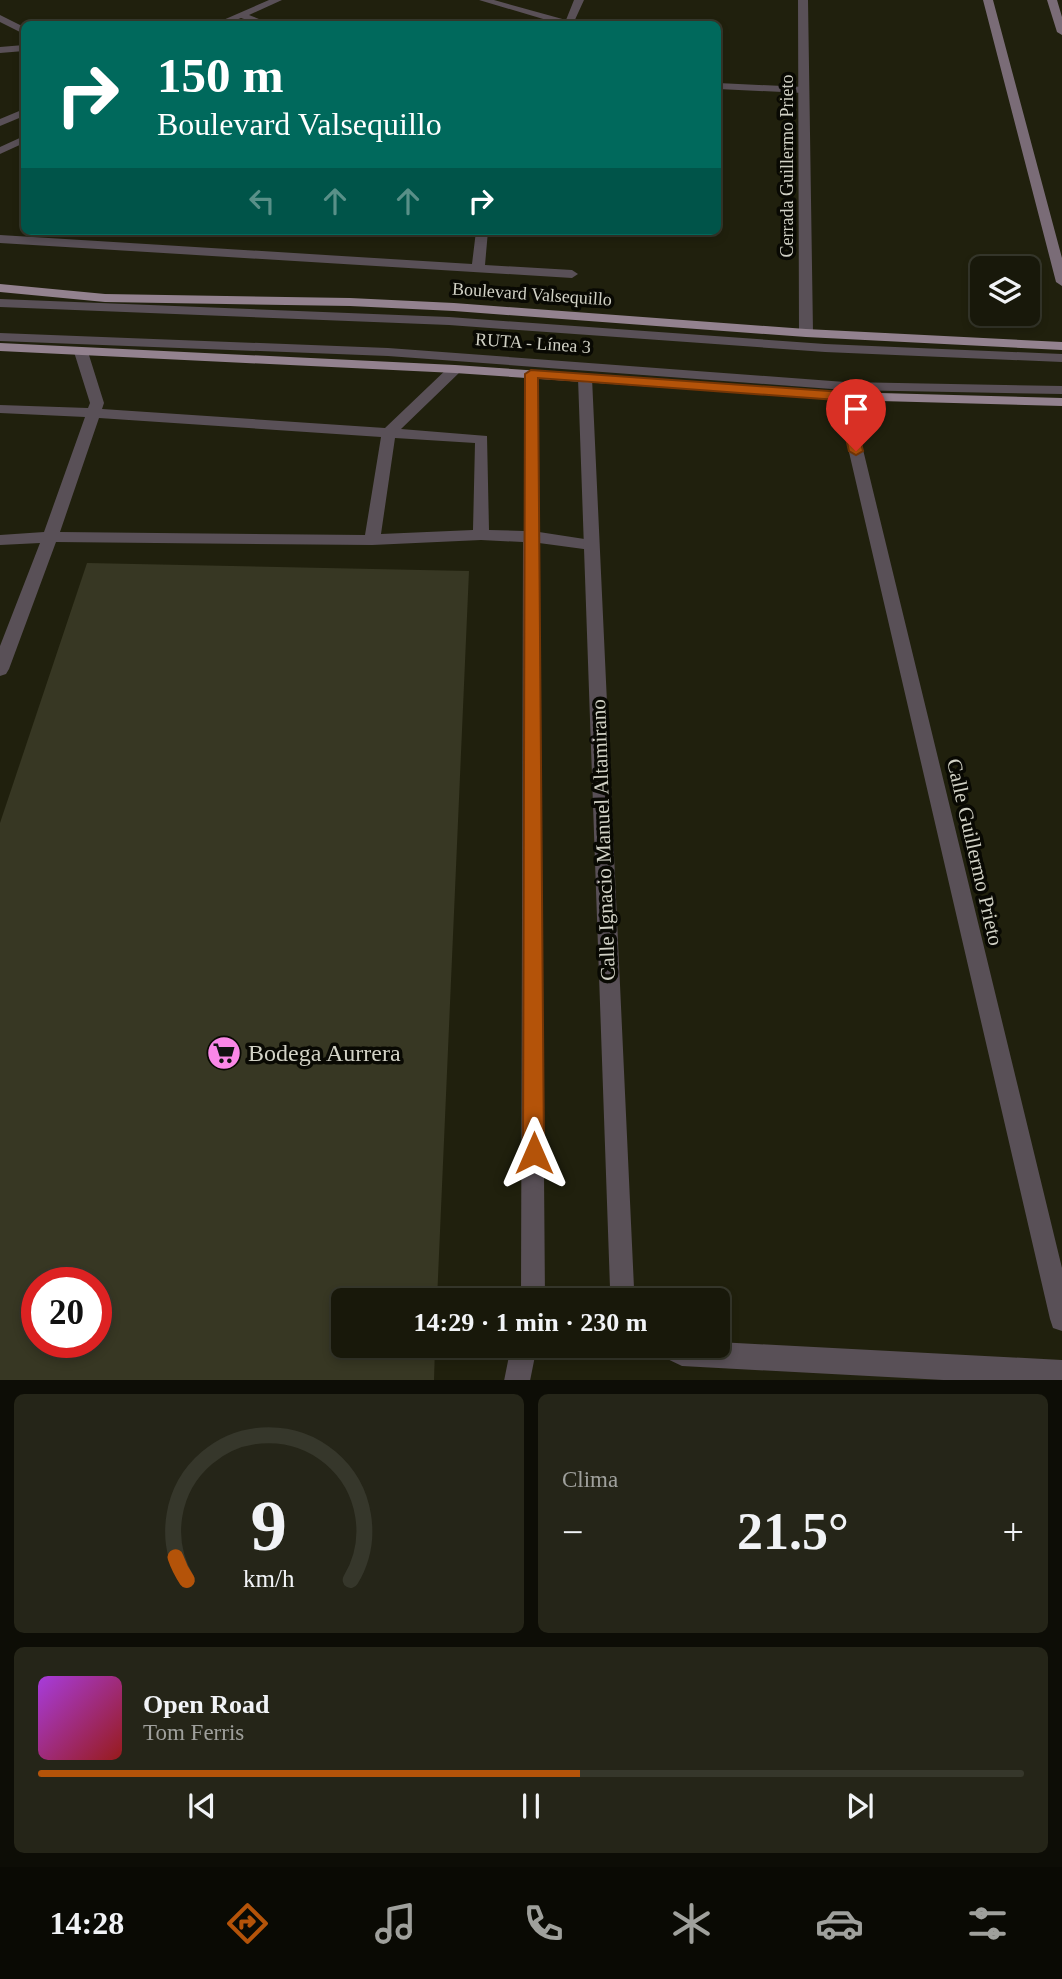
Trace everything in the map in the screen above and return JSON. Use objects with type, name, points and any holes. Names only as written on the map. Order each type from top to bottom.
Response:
[{"type":"main road","points":[[988,0],[1062,282]]},
{"type":"main road","points":[[1052,0],[1062,32]]},
{"type":"main road","name":"Boulevard Valsequillo","points":[[0,288],[105,298],[350,302],[454,307],[806,333],[1062,346]]},
{"type":"main road","points":[[0,347],[455,369],[843,396],[1062,402]]},
{"type":"street","points":[[226,21],[277,0]]},
{"type":"street","points":[[484,0],[558,21]]},
{"type":"street","points":[[570,21],[579,0]]},
{"type":"street","name":"Cerrada Guillermo Prieto","points":[[803,0],[806,333]]},
{"type":"street","points":[[240,15],[258,21]]},
{"type":"street","points":[[0,18],[21,29]]},
{"type":"street","points":[[0,50],[21,48]]},
{"type":"street","points":[[721,86],[804,90]]},
{"type":"street","points":[[0,123],[21,113]]},
{"type":"street","points":[[0,151],[21,140]]},
{"type":"street","points":[[478,269],[482,235]]},
{"type":"street","points":[[0,239],[572,274]]},
{"type":"street","points":[[0,303],[449,321],[812,347],[1062,358]]},
{"type":"street","name":"RUTA - Línea 3","points":[[0,337],[388,352],[845,386],[1062,390]]},
{"type":"street","points":[[0,668],[97,403],[81,352]]},
{"type":"street","points":[[372,540],[389,432],[455,369]]},
{"type":"street","points":[[531,374],[533,1288]]},
{"type":"street","name":"Calle Ignacio Manuel Altamirano","points":[[585,378],[622,1288]]},
{"type":"street","name":"Calle Guillermo Prieto","points":[[843,396],[1062,1319]]},
{"type":"street","points":[[0,410],[92,413],[482,439],[481,536]]},
{"type":"street","points":[[0,540],[50,537],[372,540],[481,536],[533,537],[591,545]]},
{"type":"street","points":[[730,1353],[1062,1373]]},
{"type":"street","points":[[517,1380],[522,1358]]},
{"type":"building","name":"Bodega Aurrera","points":[[87,563],[469,571],[438,1288],[331,1288],[331,1358],[435,1358],[434,1380],[0,1380],[0,823]]},
{"type":"place","name":"Bodega Aurrera","points":[[224,1053]]},
{"type":"route","points":[[534,1153],[531,374],[843,396],[856,451]]}]
